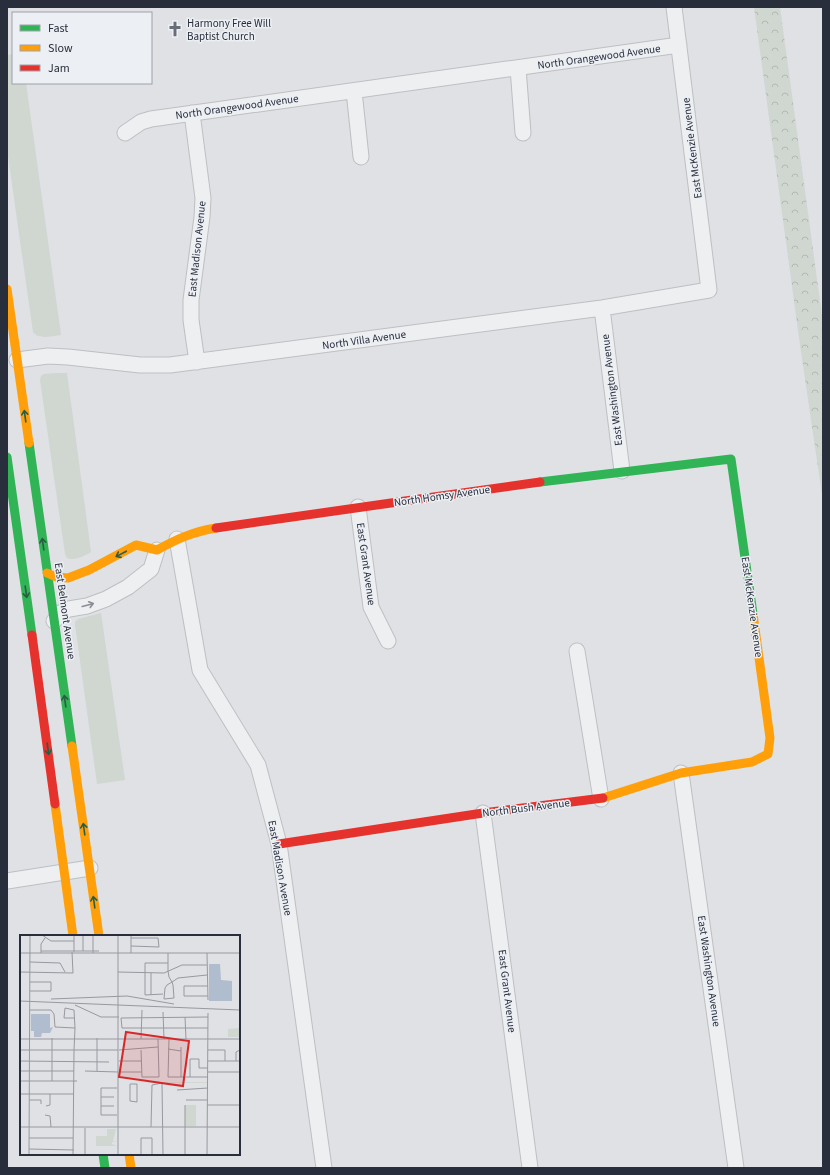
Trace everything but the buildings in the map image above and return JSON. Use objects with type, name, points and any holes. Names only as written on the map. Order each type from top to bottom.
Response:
[{"type":"street","name":"East McKenzie Avenue","points":[[674,7],[709,290]]},
{"type":"street","name":"North Orangewood Avenue","points":[[125,133],[141,122],[151,118],[679,45]]},
{"type":"street","points":[[518,68],[523,133]]},
{"type":"street","points":[[354,91],[361,157]]},
{"type":"street","name":"East Madison Avenue","points":[[192,113],[203,198],[202,217],[191,300],[191,320],[197,362]]},
{"type":"street","name":"East Belmont Avenue","points":[[7,289],[99,935]]},
{"type":"street","name":"North Villa Avenue","points":[[17,360],[48,356],[140,365],[170,365],[602,308],[709,290]]},
{"type":"street","name":"East Washington Avenue","points":[[602,308],[622,471]]},
{"type":"street","name":"East McKenzie Avenue","points":[[731,459],[770,738],[768,754]]},
{"type":"street","name":"North Homsy Avenue","points":[[157,550],[177,539],[199,531],[358,507],[622,471],[731,459]]},
{"type":"street","points":[[32,464],[8,464],[73,935]]},
{"type":"street","name":"East Grant Avenue","points":[[358,507],[371,607],[388,641]]},
{"type":"street","name":"East Madison Avenue","points":[[177,539],[200,670],[258,765],[279,844],[324,1168]]},
{"type":"street","points":[[47,572],[56,578],[68,578],[89,570],[136,545],[157,550],[151,569],[128,587],[106,599],[60,613],[54,621]]},
{"type":"street","points":[[577,652],[601,799]]},
{"type":"street","name":"North Bush Avenue","points":[[279,844],[483,813],[601,799],[681,773],[752,762],[768,754]]},
{"type":"street","name":"East Washington Avenue","points":[[681,773],[736,1168]]},
{"type":"street","name":"East Grant Avenue","points":[[483,813],[530,1168]]},
{"type":"street","points":[[7,880],[90,868]]},
{"type":"street","points":[[104,1155],[105,1168]]},
{"type":"street","points":[[129,1155],[130,1168]]},
{"type":"green space","points":[[754,7],[780,7],[823,323],[823,501],[800,345]]},
{"type":"green space","points":[[12,54],[12,84],[26,84],[61,335],[50,337],[38,336],[33,332],[7,149],[7,55]]},
{"type":"green space","points":[[67,373],[91,552],[73,559],[67,558],[65,554],[40,380],[41,376],[44,374]]},
{"type":"green space","points":[[101,613],[125,780],[97,784],[75,622],[78,619]]},
{"type":"traffic: fast","points":[[29,443],[72,746]]},
{"type":"traffic: fast","points":[[7,457],[32,635]]},
{"type":"traffic: fast","points":[[540,482],[731,459],[753,614]]},
{"type":"traffic: fast","points":[[103,1155],[105,1168]]},
{"type":"traffic: slow","points":[[7,289],[29,443]]},
{"type":"traffic: slow","points":[[47,573],[56,577],[68,578],[89,570],[136,545],[157,550],[185,536],[216,528]]},
{"type":"traffic: slow","points":[[603,798],[681,773],[752,762],[768,754],[770,738],[753,614]]},
{"type":"traffic: slow","points":[[72,746],[99,935]]},
{"type":"traffic: slow","points":[[55,804],[73,935]]},
{"type":"traffic: slow","points":[[129,1155],[131,1168]]},
{"type":"traffic: jam","points":[[216,528],[540,482]]},
{"type":"traffic: jam","points":[[32,635],[55,804]]},
{"type":"traffic: jam","points":[[279,844],[483,813],[603,798]]},
{"type":"place","name":"Harmony Free Will Baptist Church","points":[[175,29]]}]
